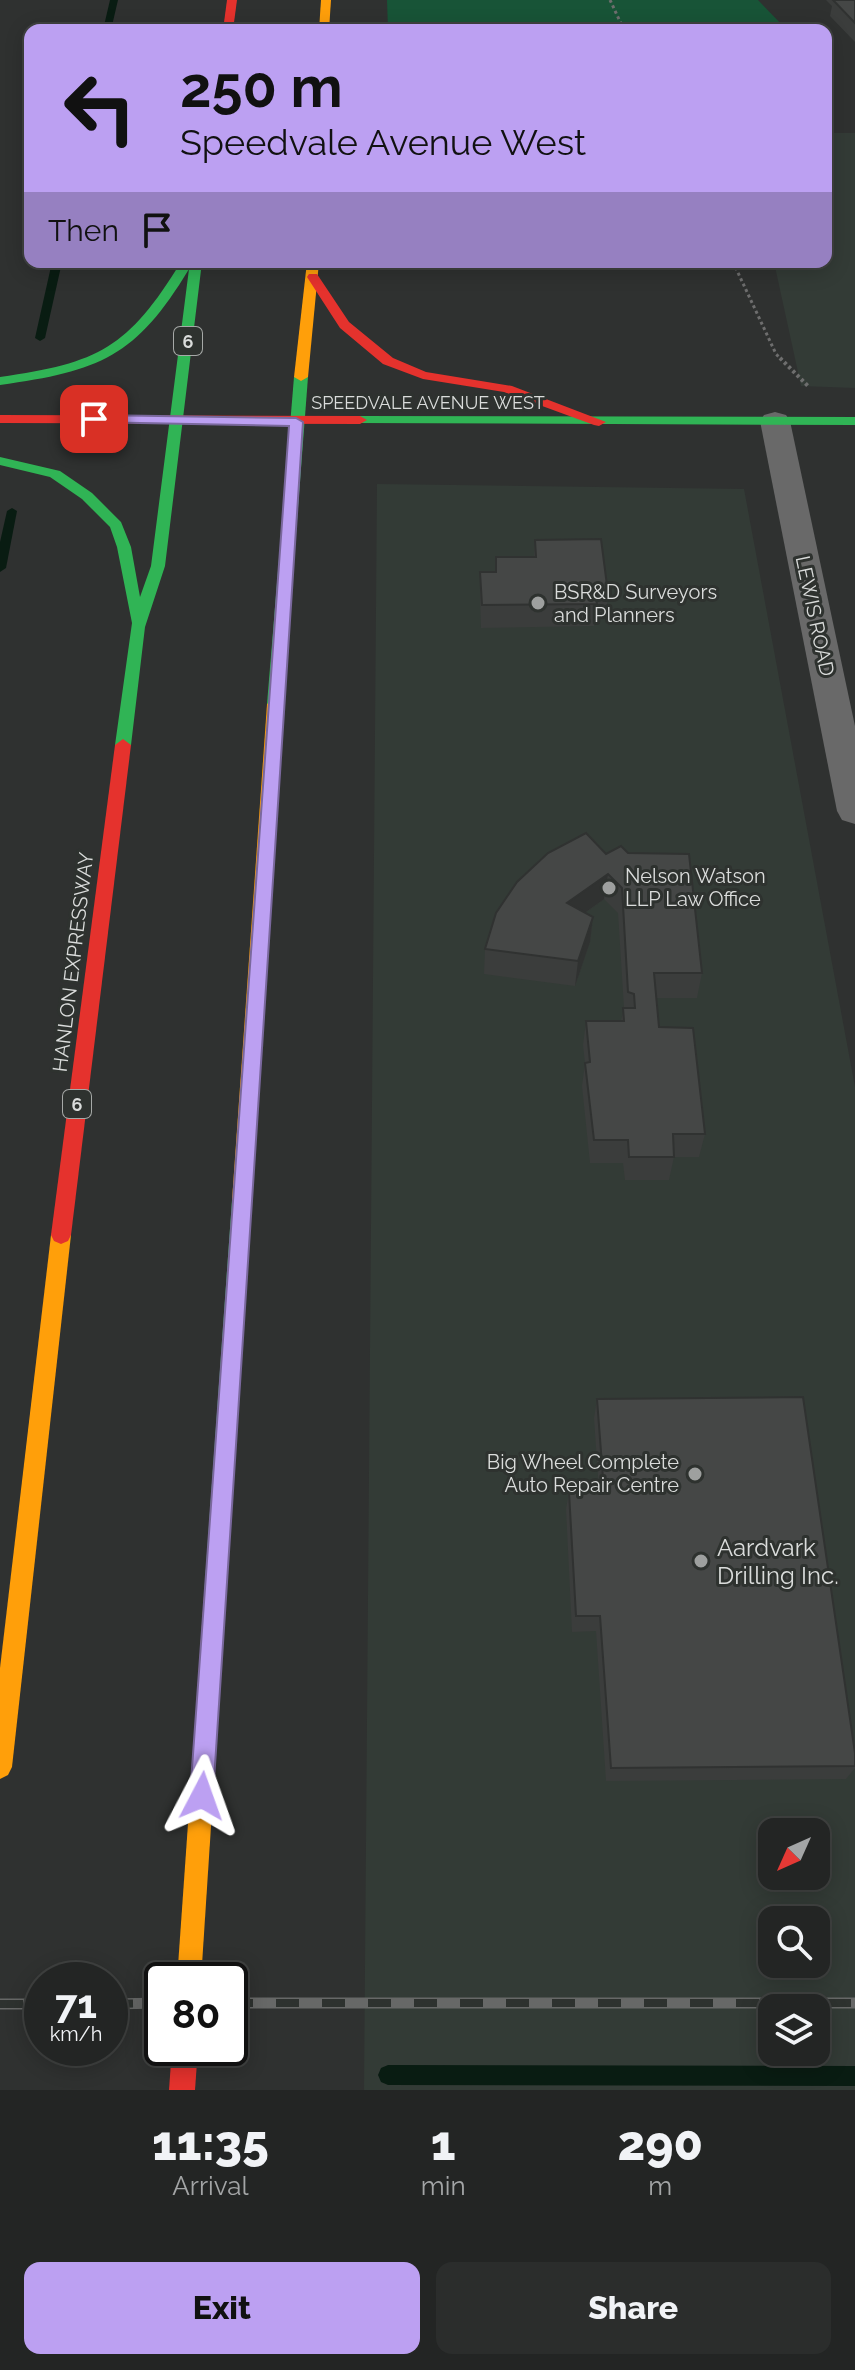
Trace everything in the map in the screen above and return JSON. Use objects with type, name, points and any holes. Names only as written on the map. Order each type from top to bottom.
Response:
[{"type":"main road","points":[[229,24],[232,0]]},
{"type":"main road","points":[[324,24],[326,0]]},
{"type":"main road","points":[[0,381],[47,376],[85,363],[119,346],[144,326],[183,268]]},
{"type":"main road","name":"HANLON EXPRESSWAY","points":[[0,1767],[69,1161],[138,627],[158,566],[195,268]]},
{"type":"main road","points":[[190,1962],[296,422],[313,270]]},
{"type":"main road","points":[[313,270],[325,300],[363,346],[388,363],[421,375],[505,389],[599,422]]},
{"type":"main road","name":"SPEEDVALE AVENUE WEST","points":[[0,419],[849,421]]},
{"type":"main road","points":[[0,461],[55,474],[87,496],[116,525],[124,547],[138,627]]},
{"type":"main road","points":[[182,2090],[184,2066]]},
{"type":"street","name":"LEWIS ROAD","points":[[775,421],[855,811]]},
{"type":"path","points":[[610,0],[621,24]]},
{"type":"path","points":[[736,268],[776,354],[849,421]]},
{"type":"shaded area","points":[[832,133],[855,133],[855,388],[801,386],[775,268],[832,268]]},
{"type":"shaded area","points":[[377,484],[744,489],[855,1087],[855,2090],[364,2090]]},
{"type":"green space","points":[[387,0],[758,0],[781,24],[388,24]]},
{"type":"building","points":[[833,0],[855,0],[855,23]]},
{"type":"building","points":[[601,539],[608,593],[595,593],[597,604],[482,605],[480,572],[496,572],[496,557],[536,557],[535,540]]},
{"type":"building","points":[[586,833],[606,854],[621,846],[628,853],[689,854],[702,973],[654,973],[659,1027],[693,1028],[705,1134],[673,1134],[674,1157],[629,1157],[628,1140],[594,1140],[585,1063],[590,1062],[586,1021],[624,1021],[623,1008],[635,1008],[634,994],[628,992],[622,888],[608,874],[567,903],[593,917],[578,961],[485,949],[496,913],[517,882],[548,853]]},
{"type":"building","points":[[803,1397],[855,1766],[611,1768],[600,1616],[576,1616],[569,1492],[604,1491],[597,1399]]},
{"type":"waterway","points":[[108,24],[114,0]]},
{"type":"waterway","points":[[40,338],[56,268]]},
{"type":"waterway","points":[[0,568],[12,511]]},
{"type":"waterway","points":[[388,2075],[855,2076]]},
{"type":"railway","points":[[128,2004],[144,2003]]},
{"type":"railway","points":[[248,2003],[855,2003]]},
{"type":"railway","points":[[0,2004],[24,2004]]},
{"type":"traffic: fast","points":[[0,381],[59,371],[115,349],[152,316],[183,268]]},
{"type":"traffic: fast","points":[[123,745],[138,627],[158,566],[195,268]]},
{"type":"traffic: fast","points":[[275,704],[301,377]]},
{"type":"traffic: fast","points":[[360,420],[855,421]]},
{"type":"traffic: fast","points":[[0,461],[55,474],[87,496],[116,525],[124,547],[137,620]]},
{"type":"traffic: fast","points":[[215,1596],[242,1200]]},
{"type":"traffic: slow","points":[[324,24],[326,0]]},
{"type":"traffic: slow","points":[[301,377],[312,268]]},
{"type":"traffic: slow","points":[[242,1200],[275,704]]},
{"type":"traffic: slow","points":[[0,1767],[61,1235]]},
{"type":"traffic: slow","points":[[190,1962],[215,1596]]},
{"type":"traffic: jam","points":[[229,24],[232,0]]},
{"type":"traffic: jam","points":[[313,277],[344,325],[388,361],[423,375],[507,389],[599,422]]},
{"type":"traffic: jam","points":[[0,419],[360,420]]},
{"type":"traffic: jam","points":[[61,1235],[123,745]]},
{"type":"traffic: jam","points":[[182,2090],[184,2066]]},
{"type":"place","name":"BSR&D Surveyors and Planners","points":[[538,603]]},
{"type":"place","name":"Nelson Watson LLP Law Office","points":[[609,888]]},
{"type":"place","name":"Big Wheel Complete Auto Repair Centre","points":[[695,1474]]},
{"type":"place","name":"Aardvark Drilling Inc.","points":[[701,1561]]},
{"type":"route","points":[[94,419],[296,422],[202,1796]]}]
